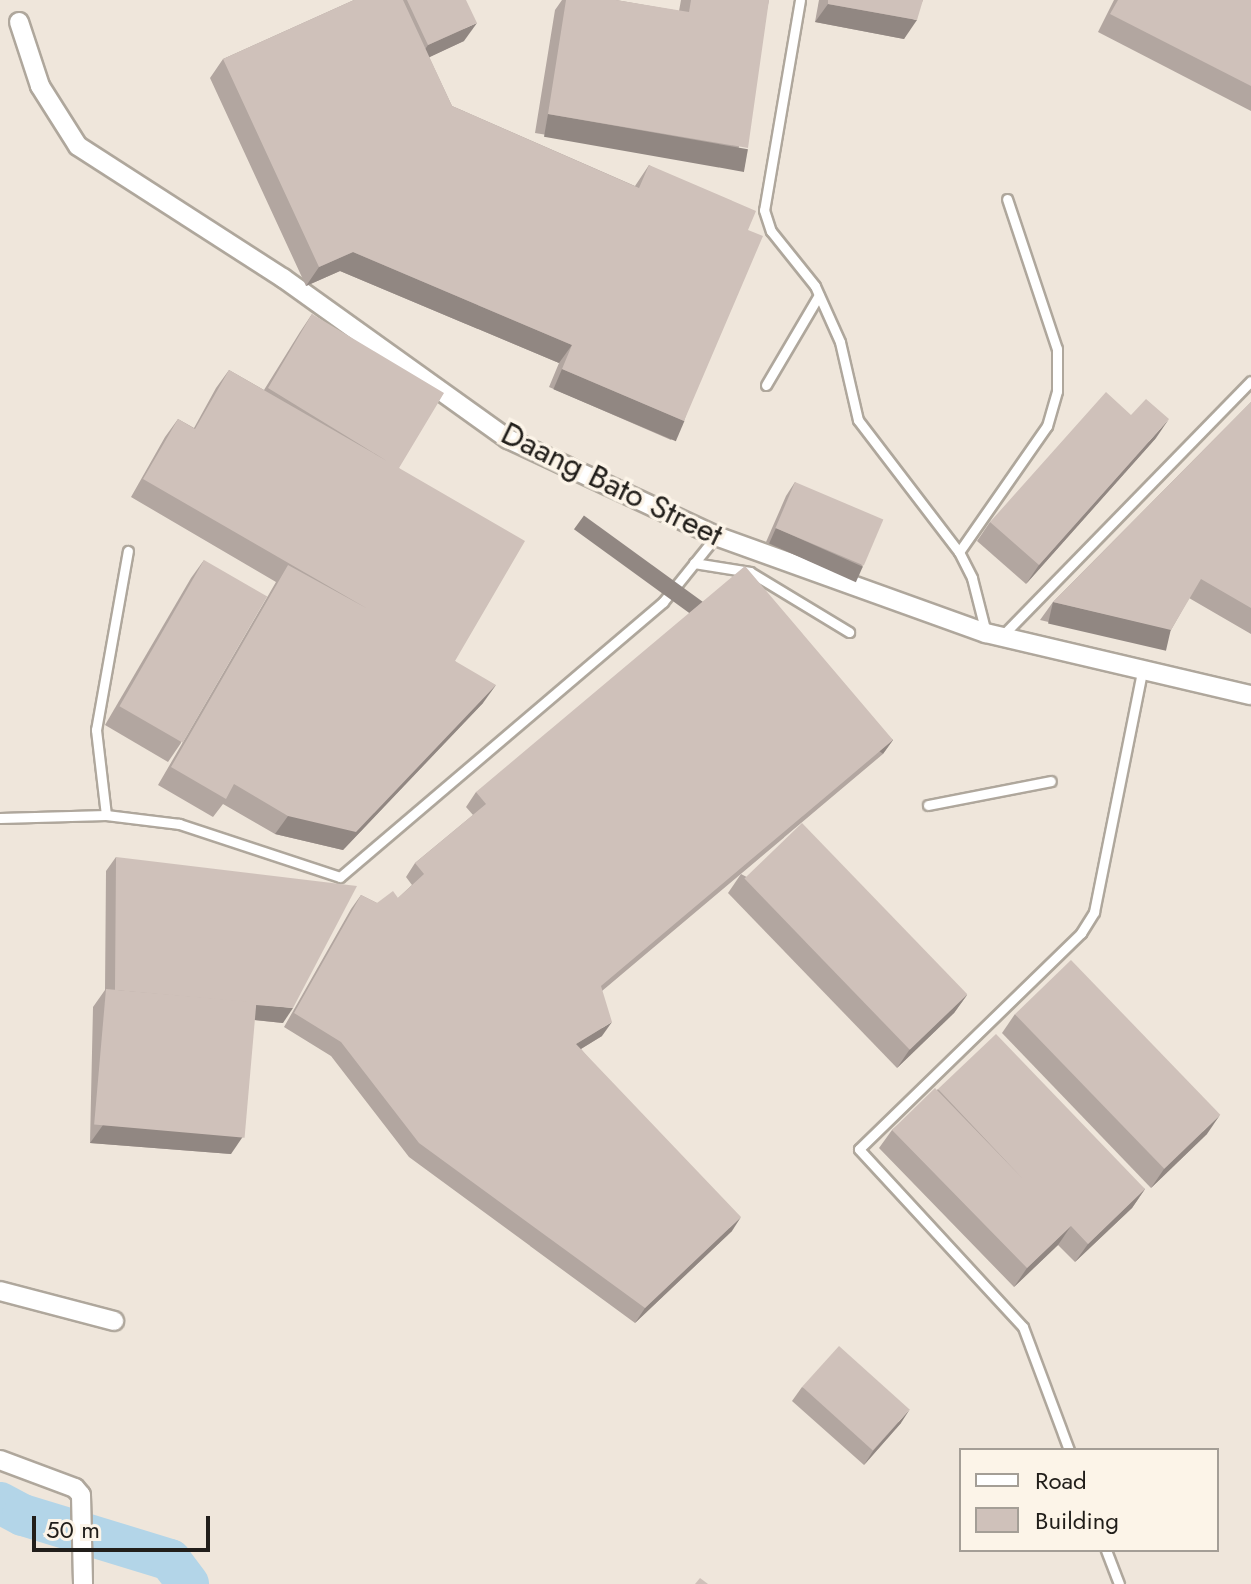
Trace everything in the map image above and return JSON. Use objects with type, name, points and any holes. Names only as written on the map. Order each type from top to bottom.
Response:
[{"type":"street","name":"Daang Bato Street","points":[[19,22],[40,86],[78,146],[283,278],[508,439],[716,536],[993,636],[1251,695]]},
{"type":"street","points":[[0,1291],[114,1321]]},
{"type":"street","points":[[0,1460],[75,1488],[81,1495],[83,1584]]},
{"type":"lane","points":[[800,0],[764,210],[771,231],[819,295],[840,342],[858,420],[959,552],[993,636],[1251,381]]},
{"type":"lane","points":[[959,552],[1047,426],[1057,391],[1057,349],[1007,199]]},
{"type":"lane","points":[[766,385],[819,295]]},
{"type":"lane","points":[[0,818],[106,815],[179,824],[312,872],[346,875],[663,602],[716,536]]},
{"type":"lane","points":[[106,815],[96,730],[128,551]]},
{"type":"lane","points":[[694,563],[750,572],[849,632]]},
{"type":"lane","points":[[1068,1448],[1023,1327],[859,1149],[1081,933],[1094,912],[1142,671]]},
{"type":"lane","points":[[928,805],[1051,781]]},
{"type":"lane","points":[[1107,1552],[1119,1584]]},
{"type":"building","points":[[354,0],[403,0],[452,106],[639,188],[649,165],[756,211],[748,230],[763,236],[684,421],[562,369],[572,345],[353,252],[319,267],[223,59]]},
{"type":"building","points":[[407,0],[466,0],[477,23],[428,45]]},
{"type":"building","points":[[566,0],[616,0],[689,12],[691,0],[769,0],[748,148],[548,114]]},
{"type":"building","points":[[828,0],[923,0],[917,20],[828,4]]},
{"type":"building","points":[[1118,0],[1251,0],[1251,86],[1110,14]]},
{"type":"building","points":[[312,314],[444,393],[399,468],[525,541],[455,661],[496,685],[356,832],[288,816],[234,784],[226,799],[171,767],[288,565],[368,609],[143,479],[178,419],[195,429],[229,370],[387,461],[268,388]]},
{"type":"building","points":[[1106,392],[1131,415],[1146,399],[1169,419],[1039,565],[990,522]]},
{"type":"building","points":[[1251,402],[1251,608],[1201,579],[1171,630],[1053,602]]},
{"type":"building","points":[[795,482],[883,520],[864,566],[775,528]]},
{"type":"building","points":[[204,560],[267,596],[183,743],[120,706]]},
{"type":"building","points":[[745,566],[893,740],[601,986],[612,1022],[576,1044],[741,1217],[645,1308],[419,1143],[341,1042],[294,1013],[361,895],[377,903],[393,891],[398,898],[424,874],[415,863],[486,804],[476,792]]},
{"type":"building","points":[[802,823],[967,994],[910,1050],[744,879]]},
{"type":"building","points":[[116,857],[357,886],[293,1008],[115,990]]},
{"type":"building","points":[[1071,960],[1220,1115],[1164,1169],[1015,1014]]},
{"type":"building","points":[[106,989],[256,1002],[245,1138],[94,1124]]},
{"type":"building","points":[[996,1034],[1145,1189],[1088,1244],[1071,1226],[1027,1268],[892,1130],[935,1088],[1024,1180],[938,1089]]},
{"type":"building","points":[[839,1346],[910,1410],[873,1450],[802,1387]]},
{"type":"waterway","points":[[0,1503],[23,1515],[170,1560],[188,1584]]}]
